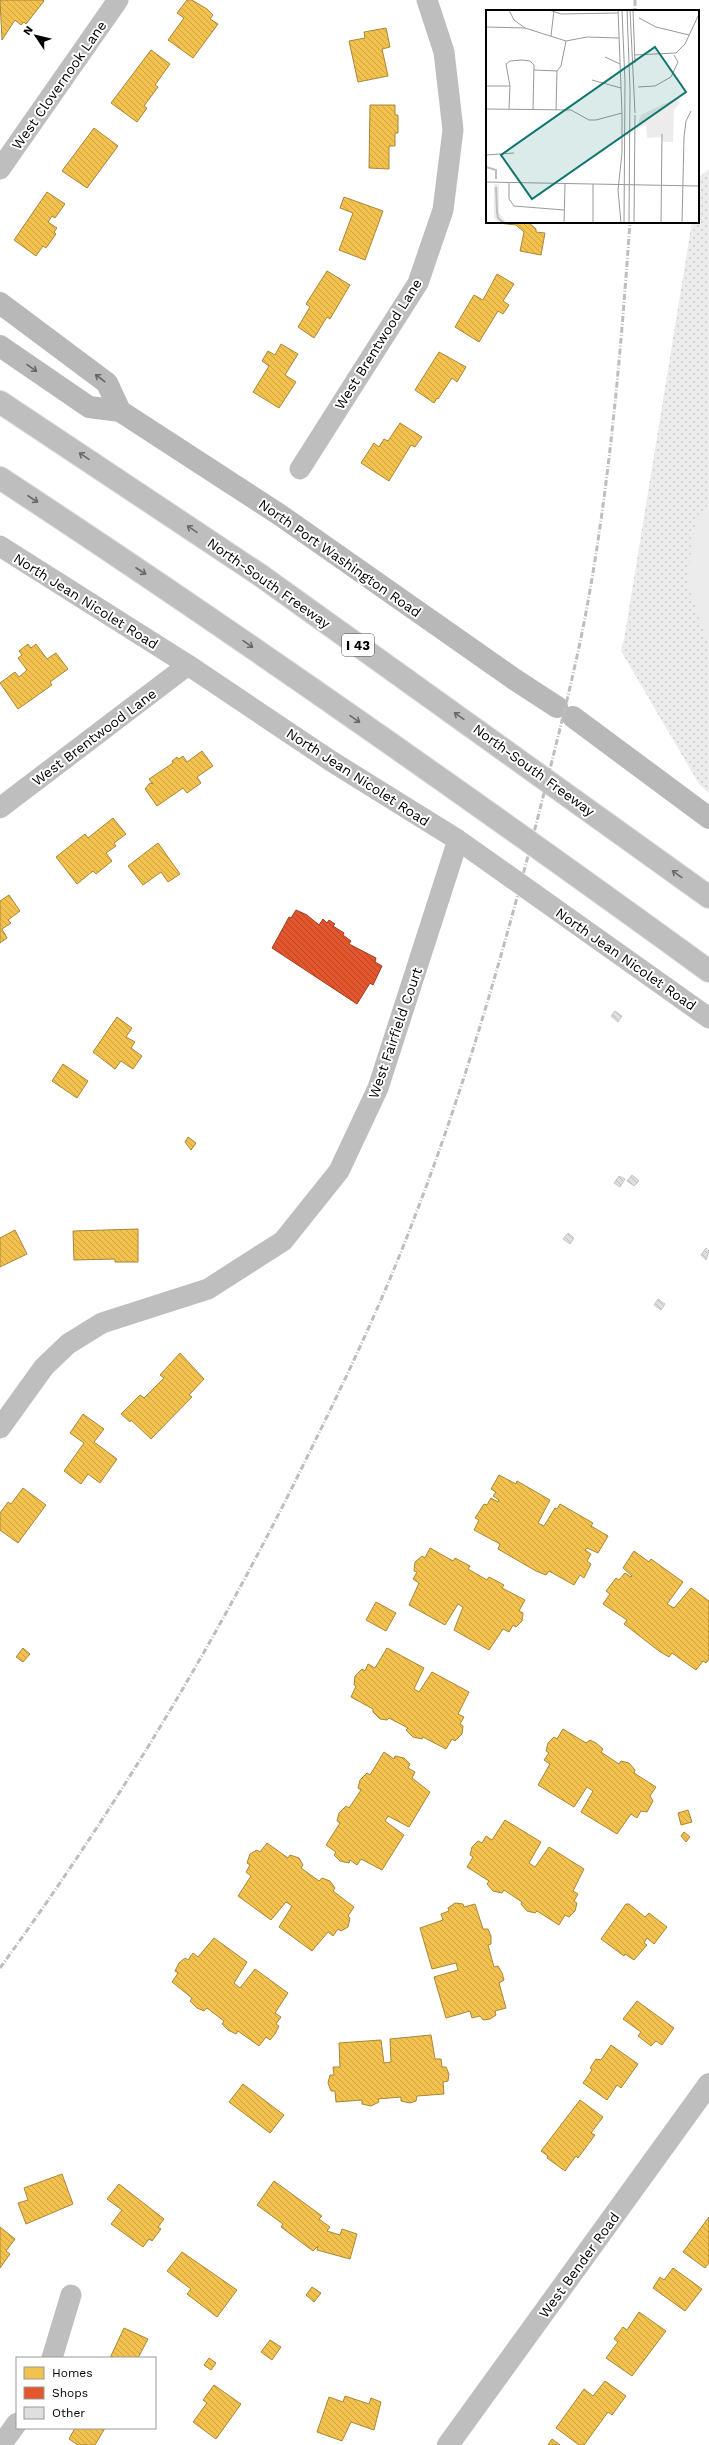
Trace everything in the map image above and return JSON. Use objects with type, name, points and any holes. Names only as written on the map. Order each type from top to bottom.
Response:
[{"type":"main road","points":[[0,303],[106,383],[120,411]]},
{"type":"main road","name":"North Port Washington Road","points":[[0,346],[89,407],[120,411],[280,515],[507,674],[565,712],[709,818]]},
{"type":"main road","name":"North-South Freeway","points":[[0,402],[260,575],[709,897]]},
{"type":"main road","points":[[0,478],[213,620],[504,822],[709,971]]},
{"type":"main road","name":"West Bender Road","points":[[448,2445],[709,2084]]},
{"type":"street","name":"West Clovernook Lane","points":[[0,170],[118,0]]},
{"type":"street","name":"West Brentwood Lane","points":[[300,469],[418,283],[443,210],[453,130],[444,52],[427,0]]},
{"type":"street","name":"North Jean Nicolet Road","points":[[0,546],[188,665],[331,761],[458,840],[709,1018]]},
{"type":"street","name":"West Brentwood Lane","points":[[0,808],[188,665]]},
{"type":"street","name":"West Fairfield Court","points":[[0,1428],[44,1367],[68,1344],[102,1323],[208,1288],[277,1245],[283,1241],[339,1171],[378,1088],[458,840]]},
{"type":"street","points":[[52,2357],[72,2295]]},
{"type":"street","points":[[1,2445],[16,2424]]},
{"type":"shaded area","points":[[709,169],[709,793],[699,784],[621,651],[692,223],[699,223],[699,177]]},
{"type":"shaded area","points":[[709,502],[709,642],[706,639],[687,580],[695,524]]},
{"type":"building: Homes","points":[[0,0],[44,1],[26,24],[24,22],[21,25],[15,20],[2,40]]},
{"type":"building: Homes","points":[[187,0],[192,0],[207,9],[213,15],[210,19],[218,24],[193,58],[168,40],[184,18],[177,13]]},
{"type":"building: Homes","points":[[386,28],[390,47],[382,49],[388,76],[358,82],[349,41],[365,38],[364,32]]},
{"type":"building: Homes","points":[[151,50],[170,64],[155,85],[158,87],[144,106],[147,108],[137,122],[111,103]]},
{"type":"building: Homes","points":[[370,105],[395,105],[395,115],[398,115],[398,133],[395,133],[395,146],[389,146],[389,169],[369,168]]},
{"type":"building: Homes","points":[[94,128],[118,146],[87,188],[62,171]]},
{"type":"building: Homes","points":[[47,192],[65,204],[55,218],[52,216],[48,222],[57,228],[54,232],[56,234],[46,248],[43,246],[36,256],[14,240]]},
{"type":"building: Homes","points":[[344,197],[383,211],[365,260],[339,250],[353,213],[340,208]]},
{"type":"building: Homes","points":[[498,223],[529,223],[536,229],[536,232],[545,233],[541,255],[520,251],[524,232],[516,225]]},
{"type":"building: Homes","points":[[327,271],[350,285],[330,319],[327,317],[314,338],[298,327],[310,307],[306,304]]},
{"type":"building: Homes","points":[[497,274],[514,284],[503,301],[509,305],[503,314],[498,311],[479,342],[455,327],[474,295],[483,300]]},
{"type":"building: Homes","points":[[281,344],[298,354],[285,375],[296,382],[279,408],[253,392],[269,366],[262,361],[268,351],[275,355]]},
{"type":"building: Homes","points":[[439,352],[466,367],[457,382],[452,378],[434,403],[415,390]]},
{"type":"building: Homes","points":[[400,423],[422,437],[415,447],[411,445],[389,481],[361,463],[374,443],[379,447],[384,439],[388,441]]},
{"type":"building: Homes","points":[[28,644],[31,648],[36,644],[47,659],[56,653],[68,669],[50,682],[52,685],[18,709],[0,683],[15,672],[19,677],[27,670],[18,658],[22,655],[19,651]]},
{"type":"building: Homes","points":[[202,751],[213,766],[197,777],[201,783],[187,793],[183,788],[157,806],[145,789],[150,783],[153,784],[149,779],[173,763],[172,761],[177,757],[179,759],[183,756],[187,762]]},
{"type":"building: Homes","points":[[113,818],[126,834],[114,843],[116,846],[106,853],[112,861],[96,874],[93,871],[77,884],[56,857],[85,834],[88,838]]},
{"type":"building: Homes","points":[[158,843],[180,874],[168,882],[161,872],[143,885],[128,866]]},
{"type":"building: Homes","points":[[9,895],[20,911],[8,920],[11,923],[2,929],[7,938],[0,943],[0,901]]},
{"type":"building: Homes","points":[[117,1017],[132,1028],[126,1037],[135,1042],[131,1048],[142,1056],[133,1069],[121,1061],[115,1069],[93,1052]]},
{"type":"building: Homes","points":[[63,1064],[88,1081],[77,1098],[52,1081]]},
{"type":"building: Homes","points":[[188,1137],[196,1143],[191,1150],[185,1142]]},
{"type":"building: Homes","points":[[138,1229],[138,1262],[115,1262],[115,1259],[74,1260],[73,1231]]},
{"type":"building: Homes","points":[[15,1230],[27,1254],[0,1267],[0,1238]]},
{"type":"building: Homes","points":[[180,1353],[204,1379],[189,1395],[192,1397],[151,1439],[131,1420],[130,1422],[121,1414],[140,1395],[144,1398],[164,1378],[160,1375]]},
{"type":"building: Homes","points":[[83,1414],[104,1429],[94,1442],[117,1459],[100,1483],[88,1474],[81,1484],[64,1471],[84,1443],[70,1433]]},
{"type":"building: Homes","points":[[499,1475],[516,1484],[517,1481],[550,1500],[538,1523],[544,1526],[555,1508],[557,1509],[560,1504],[593,1523],[591,1526],[608,1536],[598,1553],[587,1548],[585,1550],[591,1554],[587,1561],[591,1564],[584,1578],[580,1575],[574,1585],[549,1571],[546,1575],[536,1571],[498,1549],[500,1544],[474,1530],[479,1520],[475,1518],[484,1504],[487,1505],[491,1498],[498,1502],[499,1500],[493,1496],[496,1492],[491,1489]]},
{"type":"building: Homes","points":[[23,1488],[46,1505],[18,1543],[0,1530],[0,1513],[8,1502],[11,1504]]},
{"type":"building: Homes","points":[[430,1548],[453,1561],[455,1558],[470,1566],[468,1569],[487,1580],[489,1577],[504,1585],[502,1588],[525,1600],[519,1611],[523,1613],[522,1621],[516,1627],[513,1625],[509,1632],[503,1629],[489,1650],[454,1630],[463,1607],[458,1604],[445,1625],[409,1605],[419,1583],[413,1579],[417,1572],[414,1571],[415,1562],[422,1556],[425,1558]]},
{"type":"building: Homes","points":[[634,1551],[649,1562],[651,1559],[683,1582],[667,1604],[674,1608],[691,1588],[709,1601],[709,1659],[706,1663],[703,1661],[696,1670],[672,1653],[669,1657],[659,1651],[624,1624],[627,1620],[603,1604],[610,1594],[606,1591],[616,1578],[619,1580],[625,1573],[631,1577],[632,1576],[623,1568]]},
{"type":"building: Homes","points":[[376,1602],[396,1613],[386,1631],[366,1620]]},
{"type":"building: Homes","points":[[23,1648],[30,1654],[23,1662],[16,1657]]},
{"type":"building: Homes","points":[[387,1648],[424,1668],[414,1689],[419,1692],[432,1672],[469,1692],[458,1714],[464,1717],[460,1724],[463,1726],[462,1734],[455,1741],[452,1739],[446,1749],[423,1737],[422,1739],[413,1737],[406,1730],[408,1728],[389,1718],[387,1720],[380,1719],[373,1712],[373,1709],[351,1697],[356,1686],[354,1685],[355,1676],[362,1669],[365,1671],[368,1664],[375,1668]]},
{"type":"building: Homes","points":[[563,1729],[586,1743],[590,1740],[596,1743],[603,1749],[601,1752],[619,1764],[621,1761],[629,1763],[635,1770],[634,1773],[656,1787],[650,1796],[653,1801],[647,1812],[641,1811],[637,1818],[631,1814],[617,1834],[581,1812],[593,1791],[587,1787],[574,1807],[538,1785],[550,1764],[544,1760],[549,1753],[546,1751],[548,1743],[554,1737],[557,1739]]},
{"type":"building: Homes","points":[[384,1752],[394,1759],[395,1756],[404,1758],[410,1764],[408,1768],[415,1772],[412,1778],[430,1792],[409,1827],[388,1816],[385,1821],[404,1835],[382,1870],[361,1859],[357,1865],[350,1860],[349,1863],[340,1861],[334,1855],[336,1852],[326,1845],[340,1823],[337,1821],[339,1813],[346,1806],[349,1808],[361,1790],[358,1788],[360,1780],[367,1773],[370,1775]]},
{"type":"building: Homes","points":[[688,1810],[692,1822],[681,1825],[678,1813]]},
{"type":"building: Homes","points":[[505,1820],[541,1842],[529,1863],[535,1867],[549,1847],[584,1869],[573,1891],[578,1894],[574,1901],[577,1903],[575,1911],[569,1917],[565,1915],[559,1925],[537,1911],[535,1913],[527,1911],[521,1904],[522,1902],[504,1890],[502,1893],[493,1891],[487,1884],[489,1881],[467,1867],[473,1857],[470,1855],[472,1847],[478,1841],[482,1843],[486,1836],[492,1840]]},
{"type":"building: Homes","points":[[684,1832],[690,1837],[686,1842],[681,1836]]},
{"type":"building: Homes","points":[[267,1843],[288,1858],[290,1855],[299,1858],[303,1865],[301,1868],[319,1881],[322,1878],[330,1881],[335,1888],[333,1891],[354,1907],[348,1916],[350,1918],[348,1927],[341,1931],[338,1929],[333,1936],[328,1932],[312,1951],[279,1927],[292,1906],[286,1902],[271,1920],[238,1896],[251,1876],[246,1872],[250,1865],[247,1863],[250,1854],[257,1850],[260,1852]]},
{"type":"building: Homes","points":[[455,1903],[463,1904],[464,1907],[475,1904],[483,1929],[488,1929],[491,1936],[491,1944],[488,1945],[494,1967],[498,1966],[504,1980],[499,1983],[506,2008],[495,2011],[496,2015],[490,2019],[483,2020],[480,2016],[472,2018],[470,2011],[446,2018],[434,1977],[458,1970],[456,1963],[432,1969],[420,1928],[443,1920],[441,1914],[449,1911],[448,1908]]},
{"type":"building: Homes","points":[[626,1904],[629,1904],[645,1917],[649,1913],[667,1927],[654,1944],[647,1938],[644,1943],[647,1945],[634,1960],[625,1954],[624,1956],[601,1939]]},
{"type":"building: Homes","points":[[214,1938],[247,1962],[234,1983],[240,1988],[255,1969],[288,1993],[275,2013],[281,2017],[276,2024],[279,2026],[275,2034],[270,2040],[266,2037],[259,2046],[238,2031],[236,2034],[228,2030],[222,2024],[224,2021],[207,2008],[204,2011],[197,2008],[190,2001],[192,1998],[172,1982],[178,1973],[175,1971],[179,1963],[185,1958],[188,1960],[193,1953],[198,1957]]},
{"type":"building: Homes","points":[[637,2001],[674,2028],[662,2045],[656,2041],[651,2046],[638,2036],[641,2032],[623,2019]]},
{"type":"building: Homes","points":[[431,2035],[435,2059],[441,2059],[442,2067],[446,2067],[449,2074],[448,2081],[443,2082],[444,2094],[417,2096],[416,2101],[410,2103],[401,2101],[401,2097],[378,2099],[379,2102],[371,2106],[362,2104],[362,2100],[336,2102],[335,2091],[331,2091],[328,2083],[330,2075],[334,2075],[333,2067],[340,2067],[339,2043],[381,2040],[384,2063],[391,2062],[390,2039]]},
{"type":"building: Homes","points":[[611,2045],[638,2064],[621,2088],[617,2085],[607,2100],[583,2083],[592,2070],[590,2068],[596,2059],[601,2060]]},
{"type":"building: Homes","points":[[243,2084],[284,2115],[270,2133],[229,2102]]},
{"type":"building: Homes","points":[[580,2100],[603,2117],[591,2133],[595,2135],[578,2158],[576,2156],[565,2171],[547,2158],[548,2156],[541,2151]]},
{"type":"building: Homes","points":[[62,2174],[73,2204],[26,2224],[18,2203],[28,2200],[24,2188]]},
{"type":"building: Homes","points":[[274,2181],[322,2216],[319,2219],[330,2227],[327,2231],[340,2235],[342,2229],[357,2234],[350,2259],[317,2250],[318,2246],[313,2251],[281,2227],[283,2224],[257,2205]]},
{"type":"building: Homes","points":[[119,2184],[164,2219],[158,2227],[161,2229],[152,2241],[149,2239],[143,2247],[111,2224],[122,2210],[107,2199]]},
{"type":"building: Homes","points":[[709,2217],[709,2263],[705,2268],[683,2252]]},
{"type":"building: Homes","points":[[0,2227],[15,2239],[6,2251],[10,2254],[0,2268]]},
{"type":"building: Homes","points":[[182,2252],[237,2290],[217,2317],[187,2294],[191,2289],[167,2271]]},
{"type":"building: Homes","points":[[673,2268],[702,2289],[685,2311],[653,2288],[660,2277],[664,2280]]},
{"type":"building: Homes","points":[[312,2287],[321,2293],[314,2302],[306,2295]]},
{"type":"building: Homes","points":[[639,2312],[666,2331],[632,2376],[606,2358],[618,2342],[614,2339],[623,2327],[627,2330]]},
{"type":"building: Homes","points":[[124,2328],[148,2339],[139,2357],[110,2357]]},
{"type":"building: Homes","points":[[270,2340],[281,2347],[272,2360],[261,2352]]},
{"type":"building: Homes","points":[[209,2358],[216,2363],[211,2370],[204,2365]]},
{"type":"building: Homes","points":[[605,2381],[626,2396],[612,2415],[608,2412],[584,2445],[579,2445],[556,2428],[584,2389],[593,2396]]},
{"type":"building: Homes","points":[[214,2385],[241,2404],[216,2439],[193,2422],[207,2403],[203,2400]]},
{"type":"building: Homes","points":[[345,2396],[369,2404],[371,2398],[381,2402],[374,2430],[351,2422],[342,2441],[317,2432],[329,2397],[343,2402]]},
{"type":"building: Homes","points":[[74,2429],[104,2429],[95,2445],[78,2445],[69,2439]]},
{"type":"building: Homes","points":[[552,2439],[560,2445],[548,2445]]},
{"type":"building: Shops","points":[[296,910],[307,915],[319,925],[323,919],[327,923],[329,920],[335,924],[333,926],[344,933],[343,935],[351,941],[349,944],[376,958],[375,962],[382,966],[373,985],[370,983],[357,1004],[272,948],[289,917],[291,918]]},
{"type":"building: Other","points":[[615,1011],[622,1016],[618,1022],[611,1016]]},
{"type":"building: Other","points":[[632,1175],[639,1181],[634,1186],[627,1181]]},
{"type":"building: Other","points":[[619,1176],[625,1179],[620,1187],[614,1183]]},
{"type":"building: Other","points":[[568,1233],[574,1238],[570,1244],[563,1239]]},
{"type":"building: Other","points":[[706,1248],[709,1251],[706,1260],[701,1255]]},
{"type":"building: Other","points":[[658,1299],[665,1304],[661,1310],[654,1305]]},
{"type":"railway","points":[[635,0],[635,10]]},
{"type":"railway","points":[[0,1968],[88,1842],[129,1777],[170,1711],[245,1578],[281,1510],[355,1358],[392,1273],[434,1165],[469,1062],[515,906],[572,680],[587,607],[602,512],[619,367],[630,223]]}]
